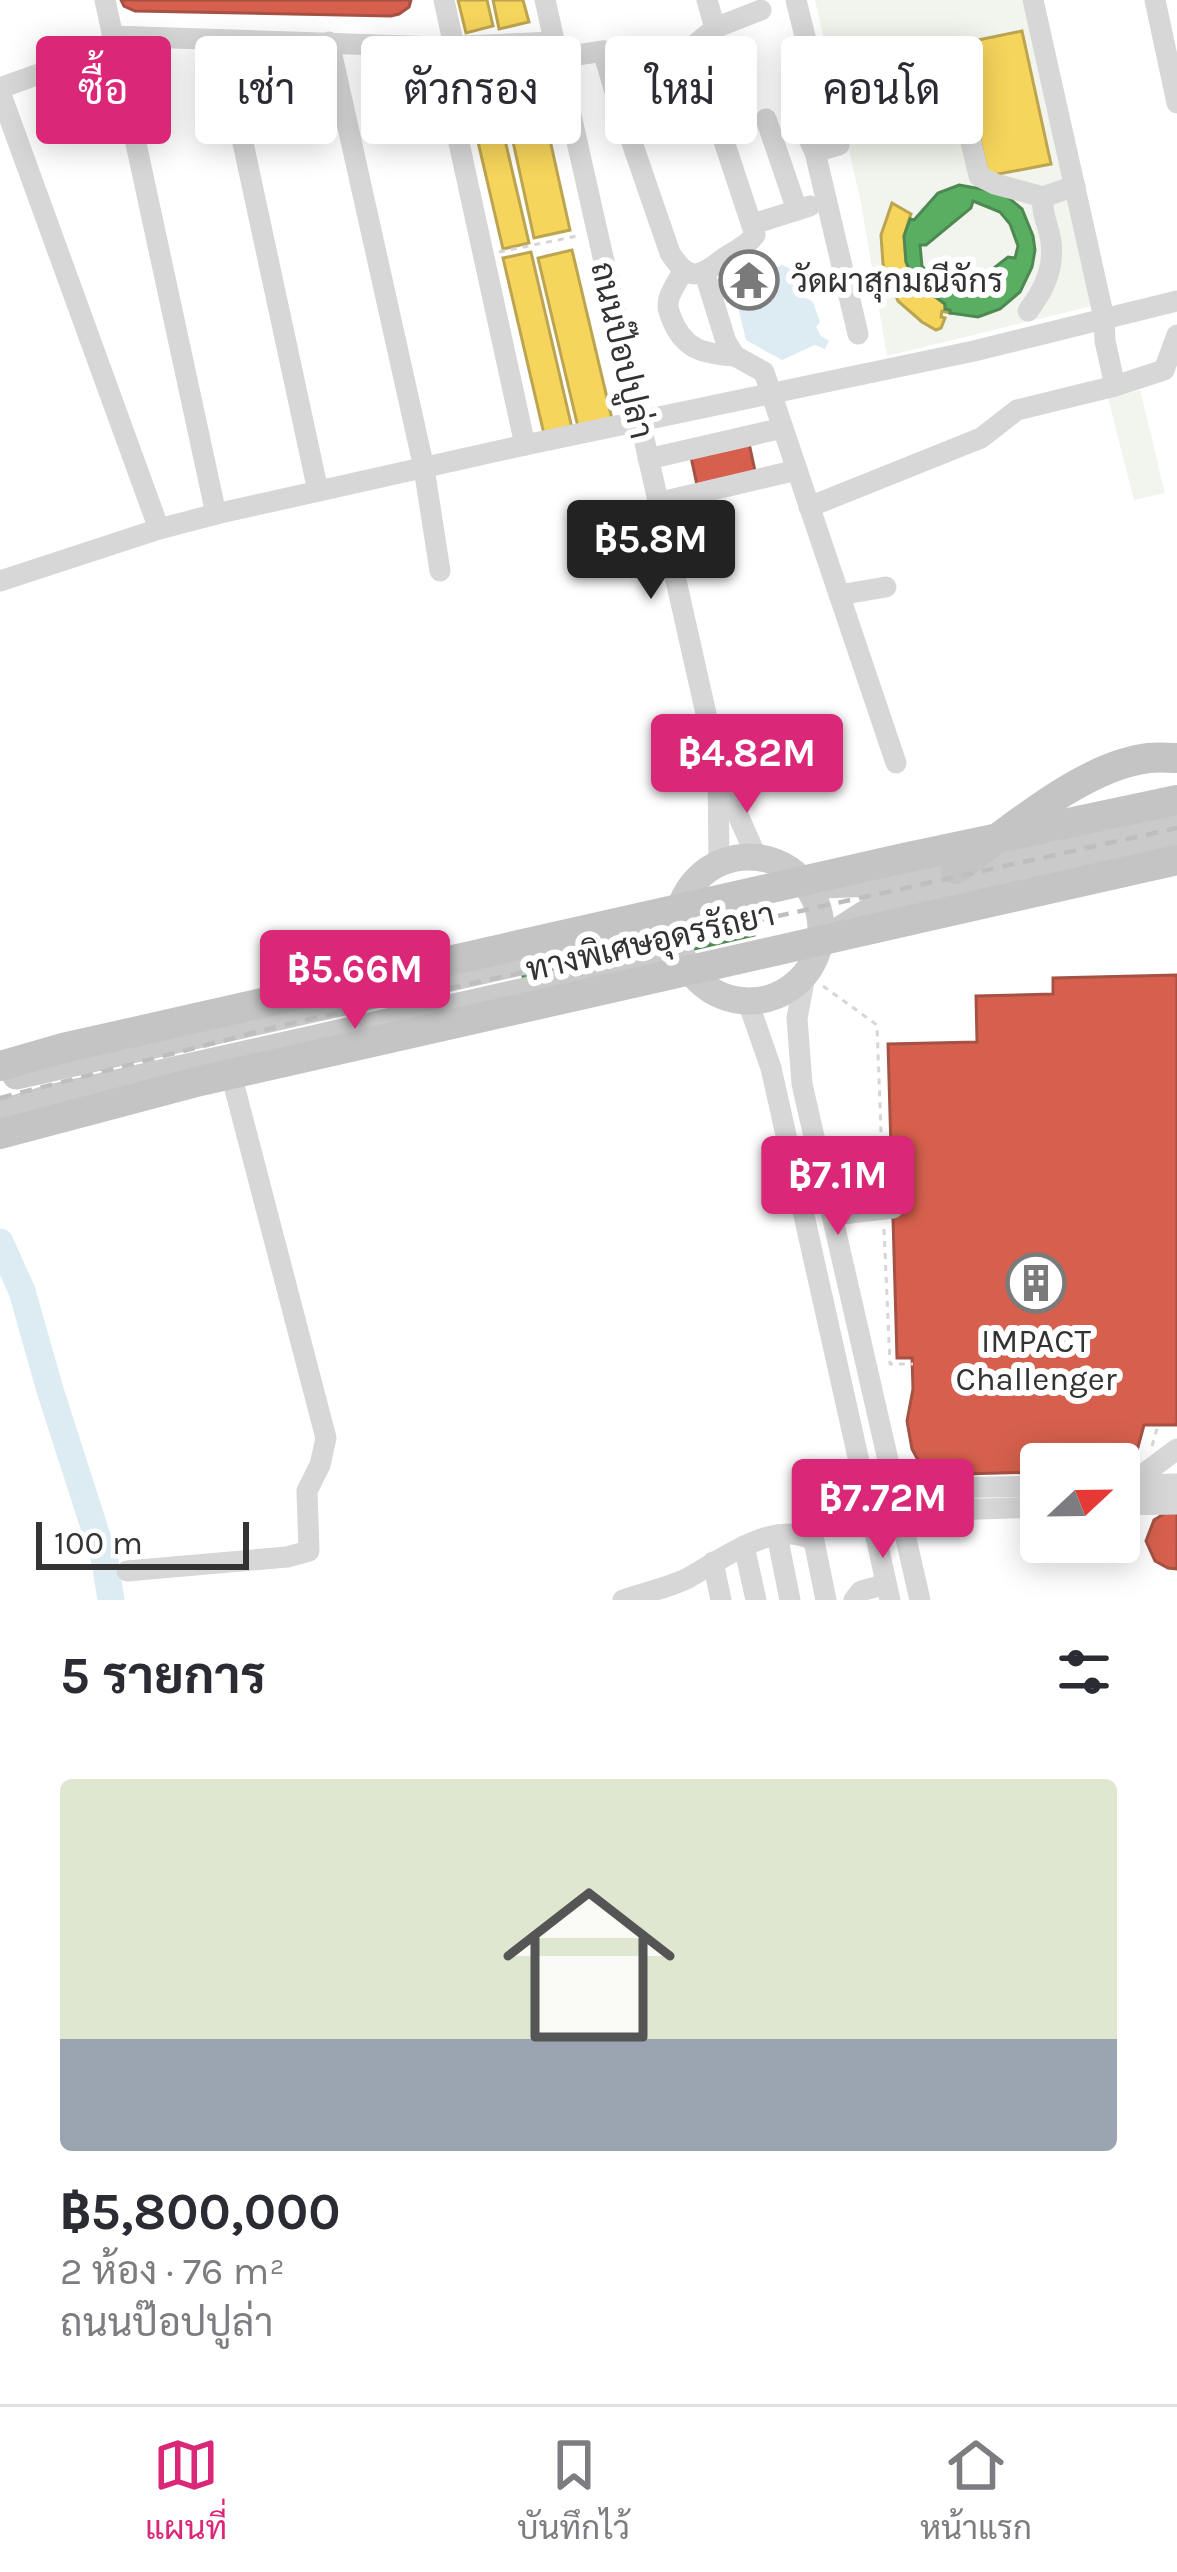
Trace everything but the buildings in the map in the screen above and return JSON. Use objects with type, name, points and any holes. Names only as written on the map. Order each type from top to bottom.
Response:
[{"type":"highway","points":[[956,869],[1074,785],[1147,758],[1177,758]]},
{"type":"highway","points":[[1080,818],[1177,778]]},
{"type":"highway","name":"ทางพิเศษอุดรรัถยา","points":[[0,1066],[86,1042],[1177,800]]},
{"type":"highway","name":"ทางพิเศษอุดรรัถยา","points":[[0,1134],[231,1073],[1176,856]]},
{"type":"main road","points":[[807,885],[875,883],[956,869],[1177,819]]},
{"type":"main road","points":[[756,856],[784,865],[807,885],[820,912],[815,981],[748,1002],[716,994],[692,974],[676,933],[679,910],[700,874],[718,862],[756,856]]},
{"type":"main road","points":[[821,942],[893,901],[1176,856]]},
{"type":"main road","points":[[0,1080],[632,937],[679,910]]},
{"type":"main road","points":[[0,1113],[632,968],[667,967],[692,974]]},
{"type":"street","points":[[105,0],[112,36]]},
{"type":"street","points":[[444,0],[446,36]]},
{"type":"street","name":"ถนนป๊อปปูล่า","points":[[545,0],[553,36]]},
{"type":"street","points":[[707,0],[716,28]]},
{"type":"street","points":[[796,0],[814,77],[803,89],[801,118],[828,201],[858,334]]},
{"type":"street","points":[[1033,0],[1115,386]]},
{"type":"street","points":[[1155,0],[1177,103]]},
{"type":"street","points":[[706,36],[761,10]]},
{"type":"street","points":[[581,51],[603,51],[605,58]]},
{"type":"street","points":[[36,74],[0,90],[158,529]]},
{"type":"street","points":[[337,78],[424,468],[440,571]]},
{"type":"street","points":[[766,119],[797,210]]},
{"type":"street","points":[[135,144],[216,514]]},
{"type":"street","points":[[243,144],[318,491]]},
{"type":"street","points":[[464,144],[525,445]]},
{"type":"street","name":"ถนนป๊อปปูล่า","points":[[577,144],[718,770]]},
{"type":"street","points":[[632,144],[670,253],[694,272],[735,356]]},
{"type":"street","points":[[726,144],[755,235],[751,242],[694,272],[668,301],[668,310],[688,345],[699,352],[735,356],[764,372],[896,763]]},
{"type":"street","points":[[971,144],[979,176],[995,184],[1043,197],[1075,186]]},
{"type":"street","points":[[815,152],[839,146]]},
{"type":"street","points":[[1028,311],[1049,277],[1051,262],[1043,197]]},
{"type":"street","points":[[753,224],[828,201]]},
{"type":"street","points":[[0,581],[216,514],[974,351],[1177,302]]},
{"type":"street","points":[[809,507],[981,438],[1017,410],[1164,370],[1177,335]]},
{"type":"street","points":[[647,460],[783,428]]},
{"type":"street","points":[[718,443],[728,487]]},
{"type":"street","points":[[718,443],[728,487]]},
{"type":"street","points":[[657,503],[797,470]]},
{"type":"street","points":[[839,595],[886,587]]},
{"type":"street","points":[[718,770],[756,856]]},
{"type":"street","points":[[718,770],[718,862]]},
{"type":"street","points":[[815,981],[797,1018],[802,1084],[920,1600]]},
{"type":"street","points":[[748,1002],[771,1068],[888,1592],[856,1596]]},
{"type":"street","points":[[127,1571],[287,1557],[309,1550],[307,1491],[326,1438],[231,1073]]},
{"type":"street","points":[[826,1184],[892,1180],[893,1208],[833,1216]]},
{"type":"street","points":[[1140,1478],[1177,1449]]},
{"type":"street","points":[[1140,1489],[1177,1484]]},
{"type":"street","points":[[869,1503],[896,1488],[1020,1498]]},
{"type":"street","points":[[1140,1496],[1177,1504]]},
{"type":"street","points":[[869,1503],[902,1511],[1020,1502]]},
{"type":"street","points":[[776,1535],[790,1600]]},
{"type":"street","points":[[627,1599],[686,1590],[713,1562],[776,1535],[814,1541],[826,1600]]},
{"type":"street","points":[[744,1546],[756,1600]]},
{"type":"street","points":[[713,1562],[721,1600]]},
{"type":"path","points":[[484,255],[597,232]]},
{"type":"path","points":[[815,981],[877,1025],[882,1173]]},
{"type":"path","points":[[884,1215],[890,1364],[913,1364]]},
{"type":"shaded area","points":[[815,0],[1022,0],[1092,306],[887,356],[848,144],[983,144],[983,36],[823,36]]},
{"type":"shaded area","points":[[782,265],[794,270],[801,295],[813,302],[820,322],[816,327],[829,341],[825,349],[815,345],[782,360],[746,340],[734,291],[749,266],[767,272]]},
{"type":"shaded area","points":[[1140,390],[1165,493],[1134,500],[1108,398]]},
{"type":"waterway","points":[[0,1242],[22,1291],[105,1561],[111,1600]]},
{"type":"railway","points":[[0,1098],[288,1024],[1177,828]]},
{"type":"place","name":"วัดผาสุกมณีจักร","points":[[749,280]]},
{"type":"place","name":"IMPACT Challenger","points":[[1036,1283]]}]
